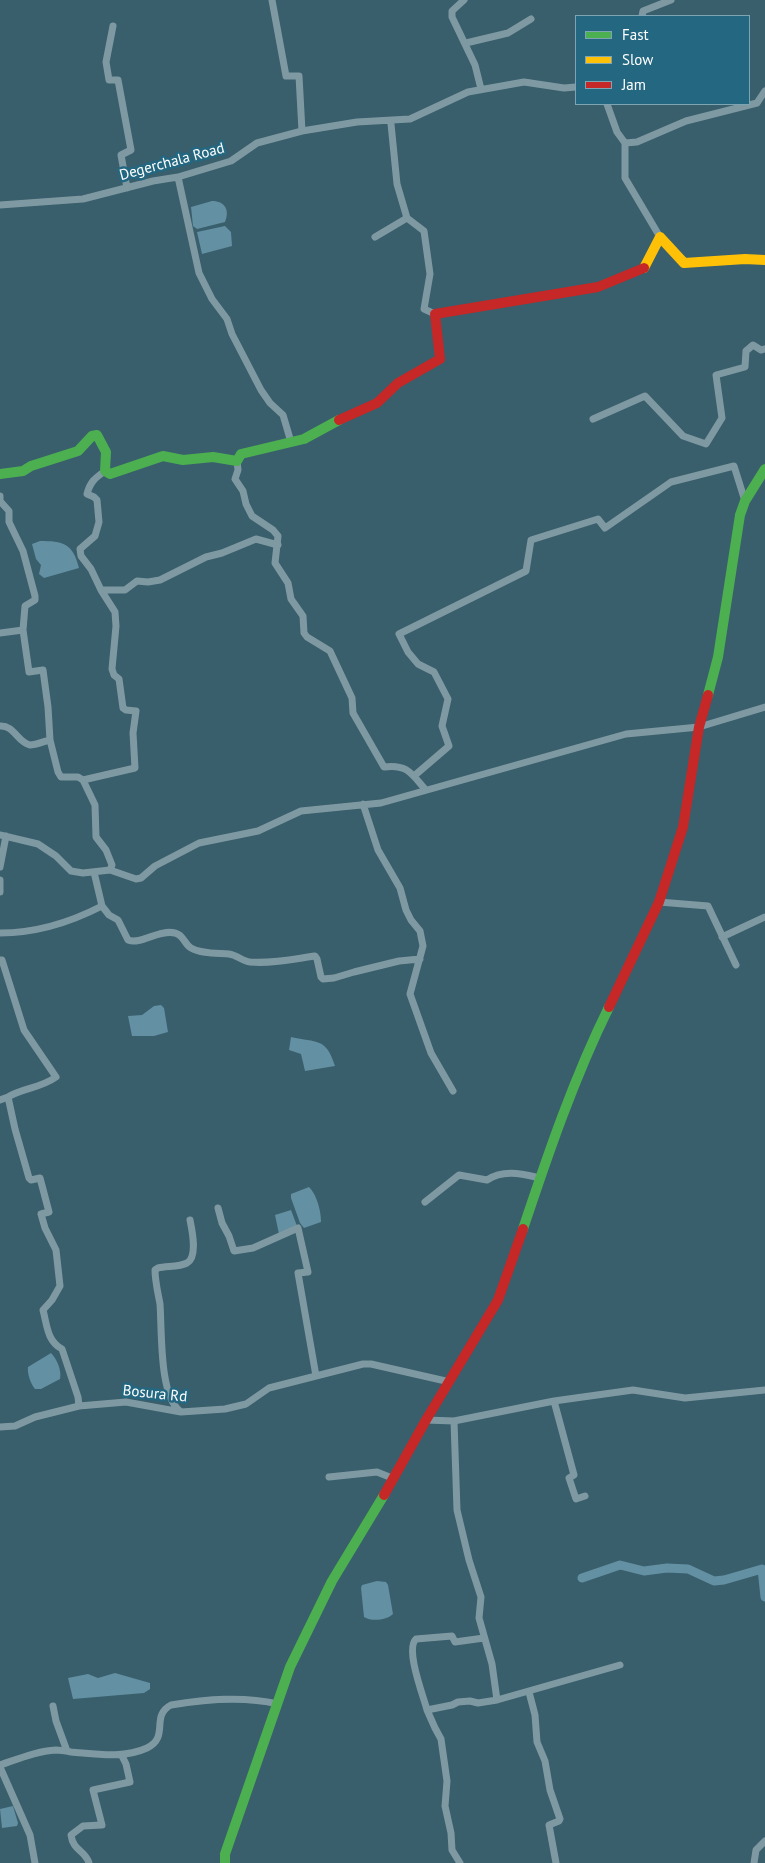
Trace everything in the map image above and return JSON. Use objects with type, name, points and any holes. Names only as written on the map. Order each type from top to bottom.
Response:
[{"type":"main road","points":[[0,474],[23,471],[68,452],[78,451],[92,436],[97,435],[106,452],[105,471],[110,474],[163,456],[183,460],[213,457],[237,461],[242,454],[304,438],[351,413],[377,403],[398,383],[440,359],[435,314],[598,287],[645,268],[660,237],[684,263],[745,259],[765,260]]},
{"type":"main road","points":[[225,1863],[225,1854],[290,1667],[332,1581],[498,1300],[540,1178],[594,1037],[659,902],[683,827],[699,727],[718,657],[740,515],[745,501],[765,469]]},
{"type":"street","points":[[272,0],[286,76],[299,76],[302,131]]},
{"type":"street","points":[[464,0],[452,10],[452,17],[475,65],[481,89]]},
{"type":"street","points":[[642,15],[643,11],[671,0]]},
{"type":"street","points":[[466,43],[508,34],[531,19]]},
{"type":"street","points":[[113,26],[106,62],[109,80],[118,80],[130,140],[131,150],[121,155],[127,188]]},
{"type":"street","name":"Degerchala Road","points":[[0,204],[83,198],[178,177],[231,162],[258,143],[302,131],[357,122],[410,119],[468,92],[481,89],[524,82],[564,88],[575,87]]},
{"type":"street","points":[[750,105],[757,103],[765,91]]},
{"type":"street","points":[[607,105],[617,132],[625,143],[625,178],[660,237]]},
{"type":"street","points":[[625,143],[637,142],[686,121],[749,105]]},
{"type":"street","points":[[391,124],[397,184],[407,218],[424,231],[430,274],[424,309],[435,314]]},
{"type":"street","points":[[178,177],[199,273],[212,299],[227,319],[232,334],[261,390],[270,403],[283,415],[291,442]]},
{"type":"street","points":[[374,237],[407,218]]},
{"type":"street","points":[[593,419],[645,396],[683,436],[706,444],[722,418],[716,375],[745,367],[746,350],[753,345],[761,350],[765,349]]},
{"type":"street","points":[[237,461],[238,470],[235,479],[243,491],[249,510],[257,520],[273,530],[278,536],[275,563],[288,583],[291,600],[303,616],[304,634],[330,651],[352,698],[353,713],[384,767],[402,766],[426,789]]},
{"type":"street","points":[[414,776],[449,746],[442,726],[448,699],[434,672],[418,664],[408,652],[399,634],[526,571],[531,540],[598,519],[605,528],[671,482],[734,466],[745,501]]},
{"type":"street","points":[[83,780],[135,768],[133,733],[136,711],[123,708],[119,679],[114,675],[112,668],[116,626],[115,612],[101,590],[91,569],[81,556],[80,550],[95,536],[99,522],[97,500],[87,494],[88,488],[92,480],[105,471]]},
{"type":"street","points":[[0,496],[0,501],[9,510],[8,522],[23,551],[35,596],[35,600],[25,606],[24,630],[29,672],[43,670],[50,740],[55,762],[62,776],[78,777],[83,780],[95,805],[96,838],[106,850],[112,865],[110,870]]},
{"type":"street","points":[[101,590],[125,590],[137,581],[160,580],[206,557],[222,553],[256,539],[278,545]]},
{"type":"street","points":[[0,632],[24,630]]},
{"type":"street","points":[[0,867],[3,835],[38,844],[56,856],[71,870],[83,873],[110,870],[136,879],[141,878],[155,866],[199,843],[258,831],[301,811],[381,803],[626,734],[699,727],[765,707]]},
{"type":"street","points":[[0,726],[11,729],[24,742],[31,745],[50,740]]},
{"type":"street","points":[[363,804],[378,850],[400,888],[411,920],[420,932],[423,946],[410,994],[430,1053],[453,1091]]},
{"type":"street","points":[[94,872],[102,906],[109,915],[118,920],[128,940],[133,942],[142,940],[147,936],[176,933],[182,936],[190,948],[233,955],[249,962],[315,956],[320,977],[323,979],[420,959]]},
{"type":"street","points":[[0,880],[0,892]]},
{"type":"street","points":[[659,902],[708,906],[736,965]]},
{"type":"street","points":[[0,933],[28,932],[51,927],[77,919],[102,906]]},
{"type":"street","points":[[722,936],[765,917]]},
{"type":"street","points":[[0,960],[2,960],[24,1030],[56,1077],[48,1083],[16,1092],[0,1100]]},
{"type":"street","points":[[8,1097],[29,1178],[31,1180],[40,1178],[49,1212],[41,1214],[45,1228],[56,1250],[60,1286],[52,1300],[43,1310],[51,1340],[62,1349],[78,1397],[79,1406]]},
{"type":"street","points":[[425,1202],[460,1176],[487,1180],[508,1173],[520,1173],[540,1178]]},
{"type":"street","points":[[218,1208],[234,1251],[253,1248],[298,1228],[308,1272],[298,1273],[316,1376]]},
{"type":"street","points":[[181,1412],[176,1408],[171,1399],[164,1374],[156,1270],[158,1268],[187,1263],[192,1258],[194,1236],[190,1220]]},
{"type":"street","name":"Bosura Rd","points":[[0,1427],[15,1426],[34,1416],[79,1406],[126,1402],[181,1412],[225,1409],[246,1404],[270,1388],[363,1364],[371,1364],[450,1382]]},
{"type":"street","points":[[426,1420],[454,1421],[554,1401],[633,1390],[685,1398],[765,1390]]},
{"type":"street","points":[[554,1401],[574,1475],[569,1478],[576,1499],[585,1496]]},
{"type":"street","points":[[454,1421],[458,1510],[469,1560],[481,1597],[479,1618],[492,1664],[497,1700]]},
{"type":"street","points":[[329,1477],[378,1472],[392,1478]]},
{"type":"street","points":[[460,1863],[452,1850],[451,1833],[445,1806],[447,1781],[441,1739],[434,1728],[427,1710],[412,1654],[414,1640],[452,1636],[455,1642],[484,1638]]},
{"type":"street","points":[[427,1710],[458,1702],[470,1701],[478,1704],[497,1700],[620,1665]]},
{"type":"street","points":[[529,1692],[537,1742],[545,1762],[550,1790],[560,1819],[549,1825],[556,1863]]},
{"type":"street","points":[[35,1863],[30,1835],[0,1766],[46,1751],[58,1750],[122,1756],[145,1749],[153,1745],[160,1735],[160,1716],[165,1709],[172,1706],[227,1698],[261,1700],[278,1704]]},
{"type":"street","points":[[53,1706],[56,1721],[67,1751]]},
{"type":"street","points":[[89,1863],[87,1856],[74,1846],[71,1835],[83,1826],[102,1826],[93,1790],[130,1782],[122,1756]]},
{"type":"street","points":[[754,1863],[756,1850],[765,1841]]},
{"type":"water","points":[[212,201],[223,204],[227,210],[225,222],[197,229],[193,226],[191,207]]},
{"type":"water","points":[[225,226],[231,232],[232,246],[202,254],[197,232]]},
{"type":"water","points":[[40,541],[66,545],[74,553],[79,568],[44,578],[39,574],[41,565],[36,559],[32,544]]},
{"type":"water","points":[[161,1005],[164,1008],[168,1032],[154,1036],[132,1036],[128,1016],[142,1015],[154,1006]]},
{"type":"water","points":[[291,1037],[314,1041],[324,1046],[332,1057],[335,1066],[305,1071],[301,1054],[289,1050]]},
{"type":"water","points":[[309,1187],[318,1203],[321,1222],[304,1228],[300,1223],[291,1194]]},
{"type":"water","points":[[291,1210],[297,1226],[279,1234],[275,1215]]},
{"type":"water","points":[[51,1353],[59,1365],[60,1379],[41,1389],[35,1389],[28,1373],[28,1367]]},
{"type":"water","points":[[377,1581],[386,1582],[388,1585],[393,1614],[383,1619],[375,1620],[364,1617],[361,1588],[362,1585]]},
{"type":"water","points":[[115,1673],[150,1683],[150,1689],[144,1693],[73,1699],[68,1678],[88,1674],[98,1678]]},
{"type":"water","points":[[13,1806],[18,1823],[17,1826],[2,1828],[0,1809]]},
{"type":"waterway","points":[[582,1578],[620,1565],[644,1571],[667,1568],[688,1569],[714,1581],[762,1569],[765,1597]]},
{"type":"traffic: fast","points":[[0,474],[23,471],[31,466],[78,451],[92,436],[97,435],[106,452],[105,471],[110,474],[163,456],[183,460],[213,457],[237,461],[241,454],[304,439],[339,420]]},
{"type":"traffic: fast","points":[[708,695],[718,657],[740,515],[745,501],[765,469]]},
{"type":"traffic: fast","points":[[523,1229],[573,1089],[609,1007]]},
{"type":"traffic: fast","points":[[225,1863],[225,1854],[290,1667],[332,1581],[384,1495]]},
{"type":"traffic: slow","points":[[644,268],[660,237],[684,263],[745,259],[765,260]]},
{"type":"traffic: jam","points":[[339,420],[377,403],[398,383],[440,359],[435,314],[598,287],[644,268]]},
{"type":"traffic: jam","points":[[609,1007],[659,902],[683,827],[699,727],[708,695]]},
{"type":"traffic: jam","points":[[384,1495],[426,1420],[498,1300],[523,1229]]}]
